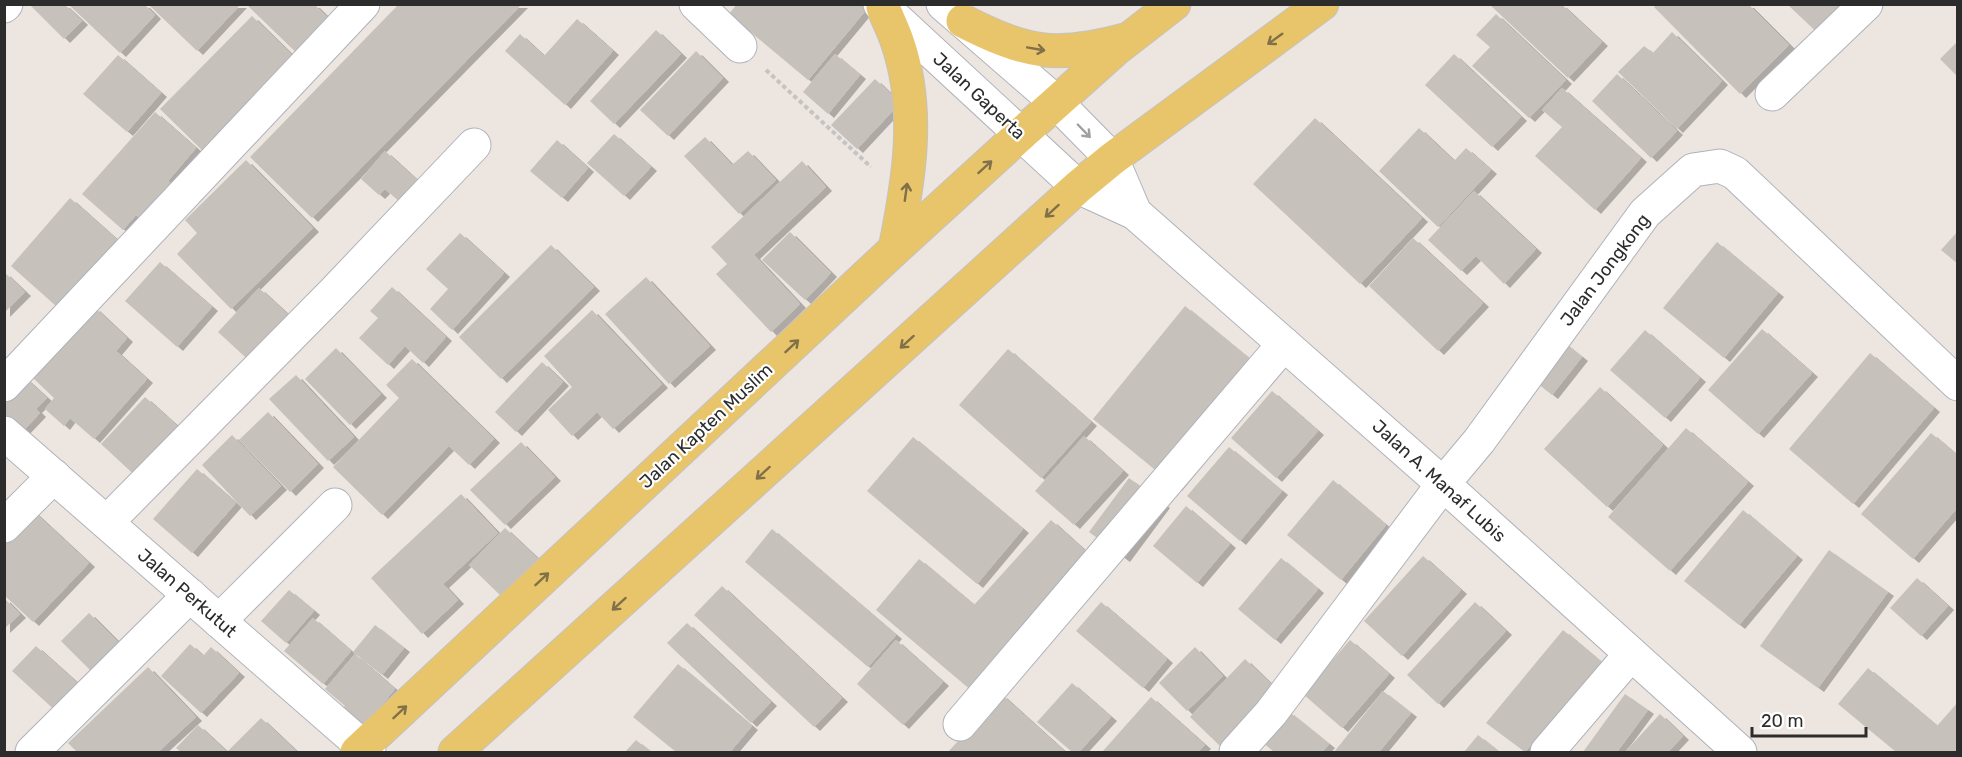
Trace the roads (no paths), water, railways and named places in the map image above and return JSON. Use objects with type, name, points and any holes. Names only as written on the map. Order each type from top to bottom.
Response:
[{"type":"main road","name":"Jalan Kapten Muslim","points":[[363,751],[895,249],[1116,49],[1174,4]]},
{"type":"main road","points":[[455,753],[1078,187],[1112,159],[1322,4]]},
{"type":"main road","points":[[881,6],[897,42],[907,79],[912,123],[905,197],[895,249]]},
{"type":"main road","points":[[953,13],[999,40],[1018,46],[1058,52],[1098,47],[1131,38]]},
{"type":"street","points":[[4,385],[363,4]]},
{"type":"street","points":[[696,4],[740,46]]},
{"type":"street","points":[[1772,94],[1866,4]]},
{"type":"street","name":"Jalan Gaperta","points":[[881,6],[1078,187]]},
{"type":"street","points":[[953,13],[1057,103],[1112,159]]},
{"type":"street","points":[[106,522],[334,292],[474,145]]},
{"type":"street","name":"Jalan A. Manaf Lubis","points":[[1112,159],[1136,213]]},
{"type":"street","name":"Jalan Jongkong","points":[[1236,753],[1271,713],[1443,484],[1479,441],[1645,213],[1693,170],[1720,166],[1735,173],[1958,384]]},
{"type":"street","name":"Jalan A. Manaf Lubis","points":[[1078,187],[1136,213],[1443,484],[1740,753]]},
{"type":"street","points":[[960,724],[1284,344]]},
{"type":"street","name":"Jalan Perkutut","points":[[4,433],[219,621],[363,751]]},
{"type":"street","points":[[4,526],[54,476]]},
{"type":"street","points":[[219,621],[335,505]]},
{"type":"street","points":[[32,753],[190,596]]},
{"type":"street","points":[[1546,753],[1631,654]]}]
